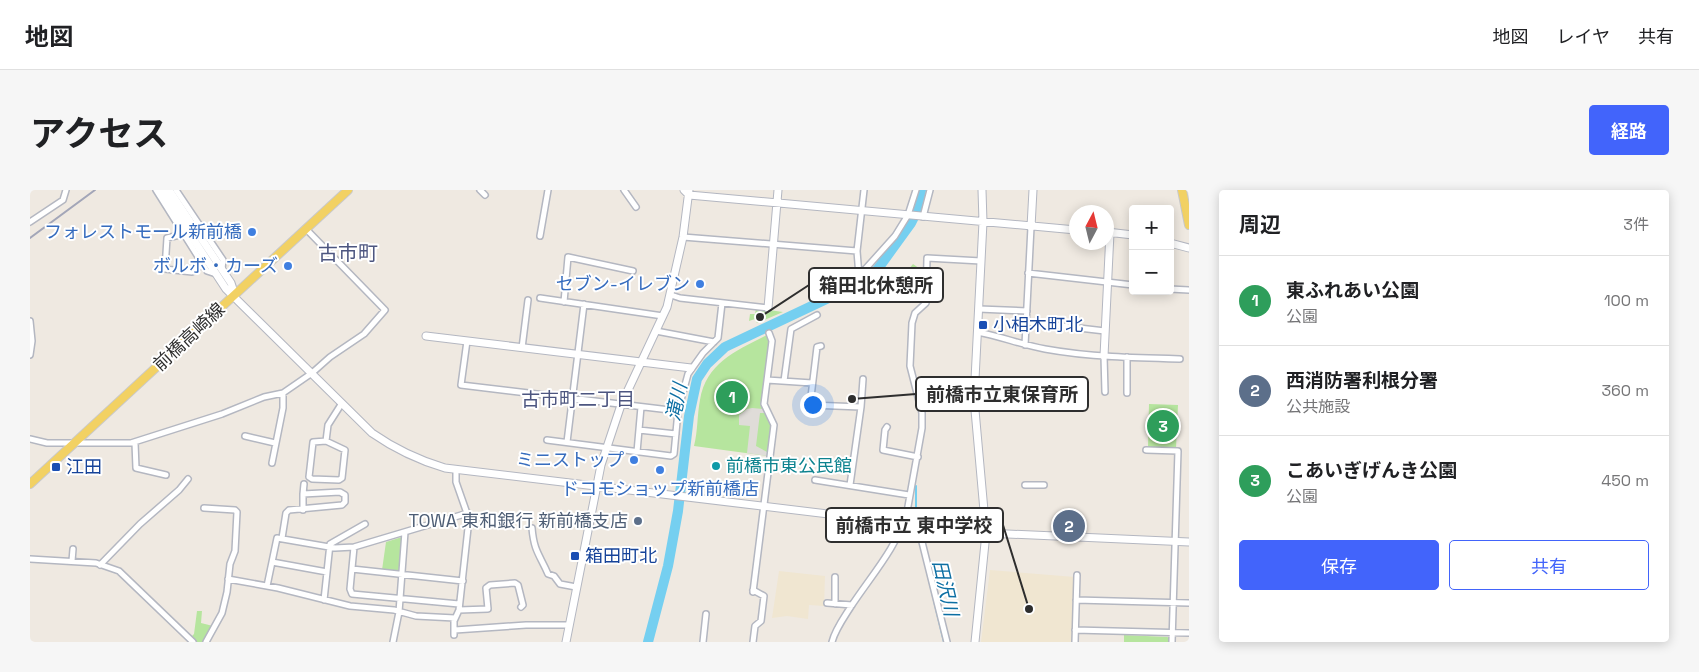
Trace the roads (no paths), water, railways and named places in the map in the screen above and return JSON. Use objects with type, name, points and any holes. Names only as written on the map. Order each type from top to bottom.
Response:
[{"type":"main road","name":"前橋高崎線","points":[[30,484],[348,190]]},
{"type":"main road","points":[[1182,190],[1189,225]]},
{"type":"street","points":[[30,222],[63,200],[66,190]]},
{"type":"street","points":[[156,190],[202,264],[209,273],[214,272]]},
{"type":"street","points":[[161,190],[214,272],[235,296],[372,433],[393,448],[419,460],[456,469],[986,533],[1189,542]]},
{"type":"street","points":[[169,190],[234,288],[235,296]]},
{"type":"street","points":[[176,190],[223,260],[220,266]]},
{"type":"street","points":[[480,190],[485,195]]},
{"type":"street","points":[[540,236],[548,190]]},
{"type":"street","points":[[624,190],[636,207]]},
{"type":"street","points":[[671,295],[680,298],[768,308],[778,190]]},
{"type":"street","points":[[864,190],[858,251],[859,276],[887,248],[909,215],[916,190]]},
{"type":"street","points":[[922,217],[930,190]]},
{"type":"street","points":[[974,642],[986,533],[974,416],[983,222],[980,190]]},
{"type":"street","points":[[1025,345],[1033,190]]},
{"type":"street","points":[[566,642],[596,485],[621,405],[671,295],[683,237],[687,192],[777,203],[1069,230]]},
{"type":"street","points":[[30,439],[47,443],[135,443],[264,397],[283,393],[364,334],[385,310],[306,230]]},
{"type":"street","points":[[1114,233],[1129,235]]},
{"type":"street","points":[[184,234],[168,238],[165,269],[192,272],[202,264]]},
{"type":"street","points":[[683,237],[858,251]]},
{"type":"street","points":[[1174,244],[1189,248]]},
{"type":"street","points":[[1105,392],[1104,356],[1108,250]]},
{"type":"street","points":[[564,302],[568,257],[633,271]]},
{"type":"street","points":[[832,642],[852,605],[880,566],[903,524],[922,437],[922,413],[910,366],[913,319],[915,313],[926,303],[927,258],[981,261]]},
{"type":"street","points":[[1028,273],[1129,285]]},
{"type":"street","points":[[1174,289],[1189,290]]},
{"type":"street","points":[[540,298],[663,316]]},
{"type":"street","points":[[522,348],[528,300]]},
{"type":"street","points":[[547,440],[671,456],[674,454],[678,411],[691,368],[718,338],[722,303]]},
{"type":"street","points":[[567,442],[584,304]]},
{"type":"street","points":[[979,309],[1027,311]]},
{"type":"street","points":[[784,381],[790,329],[817,315]]},
{"type":"street","points":[[30,321],[32,341],[30,355]]},
{"type":"street","points":[[1027,322],[1106,331]]},
{"type":"street","points":[[656,331],[714,342]]},
{"type":"street","points":[[977,332],[1025,345],[1104,356],[1180,359]]},
{"type":"street","points":[[753,642],[755,626],[761,621],[764,596],[753,591],[774,425],[772,418],[764,407],[772,341],[769,333]]},
{"type":"street","points":[[426,336],[691,368]]},
{"type":"street","points":[[466,341],[461,386],[678,411]]},
{"type":"street","points":[[821,346],[817,347],[810,405],[862,407]]},
{"type":"street","points":[[1127,357],[1127,393]]},
{"type":"street","points":[[850,485],[862,407],[863,379]]},
{"type":"street","points":[[768,380],[812,383]]},
{"type":"street","points":[[272,463],[283,408],[283,393]]},
{"type":"street","points":[[326,441],[328,425],[342,403]]},
{"type":"street","points":[[637,452],[641,407]]},
{"type":"street","points":[[887,427],[883,450],[918,457]]},
{"type":"street","points":[[639,430],[676,434]]},
{"type":"street","points":[[245,436],[275,443]]},
{"type":"street","points":[[326,441],[345,450],[342,478],[339,480],[312,479],[309,477],[313,442],[326,441]]},
{"type":"street","points":[[135,443],[136,468],[166,474]]},
{"type":"street","points":[[1146,450],[1178,452],[1172,642]]},
{"type":"street","points":[[456,469],[456,482],[468,513],[463,580],[454,632],[526,625],[569,625]]},
{"type":"street","points":[[100,565],[140,524],[179,490],[188,479]]},
{"type":"street","points":[[815,480],[909,495]]},
{"type":"street","points":[[303,510],[304,484]]},
{"type":"street","points":[[1025,485],[1044,485]]},
{"type":"street","points":[[282,538],[286,513],[289,510],[342,505],[346,498],[344,493],[340,492],[303,494]]},
{"type":"street","points":[[204,508],[236,510],[235,547],[222,614],[206,642]]},
{"type":"street","points":[[267,586],[276,539],[282,538],[329,547],[354,547],[468,513]]},
{"type":"street","points":[[324,600],[329,547],[334,540],[365,524]]},
{"type":"street","points":[[532,528],[533,544],[538,557],[544,562],[548,574],[554,576],[560,584],[576,587]]},
{"type":"street","points":[[393,642],[399,612],[405,532]]},
{"type":"street","points":[[921,538],[947,642]]},
{"type":"street","points":[[354,547],[350,589],[352,594],[488,609],[486,588],[490,585],[515,583],[518,585],[523,606],[521,607]]},
{"type":"street","points":[[72,561],[73,549]]},
{"type":"street","points":[[30,559],[72,561],[100,565],[119,571],[193,642]]},
{"type":"street","points":[[272,562],[326,572]]},
{"type":"street","points":[[352,569],[463,580]]},
{"type":"street","points":[[1075,642],[1077,575]]},
{"type":"street","points":[[835,577],[835,604]]},
{"type":"street","points":[[228,579],[324,600],[399,612],[455,618]]},
{"type":"street","points":[[1076,600],[1189,603]]},
{"type":"street","points":[[827,603],[852,605]]},
{"type":"street","points":[[703,642],[706,614]]},
{"type":"street","points":[[1075,630],[1189,633]]},
{"type":"waterway","name":"滝川","points":[[648,642],[668,566],[678,511],[689,416],[697,379],[707,364],[725,347],[835,295],[877,270],[911,223],[918,209],[921,190]]},
{"type":"waterway","name":"田沢川","points":[[916,486],[916,517]]},
{"type":"waterway","name":"田沢川","points":[[927,572],[944,642]]},
{"type":"railway","points":[[30,238],[95,190]]},
{"type":"place","name":"フォレストモール新前橋","points":[[252,232]]},
{"type":"place","name":"ボルボ・カーズ","points":[[288,266]]},
{"type":"place","name":"セブン-イレブン","points":[[700,284]]},
{"type":"place","name":"箱田北休憩所","points":[[760,317]]},
{"type":"place","name":"小相木町北","points":[[983,325]]},
{"type":"place","name":"東ふれあい公園","points":[[732,397]]},
{"type":"place","name":"前橋市立東保育所","points":[[852,399]]},
{"type":"place","name":"こあいぎげんき公園","points":[[1163,426]]},
{"type":"place","name":"ミニストップ","points":[[634,460]]},
{"type":"place","name":"前橋市東公民館","points":[[716,466]]},
{"type":"place","name":"江田","points":[[56,467]]},
{"type":"place","name":"ドコモショップ新前橋店","points":[[660,470]]},
{"type":"place","name":"TOWA 東和銀行 新前橋支店","points":[[638,521]]},
{"type":"place","name":"西消防署利根分署","points":[[1069,526]]},
{"type":"place","name":"箱田町北","points":[[575,556]]},
{"type":"place","name":"前橋市立 東中学校","points":[[1029,609]]},
{"type":"district","name":"古市町","points":[[348,253]]},
{"type":"district","name":"古市町二丁目","points":[[578,399]]}]
